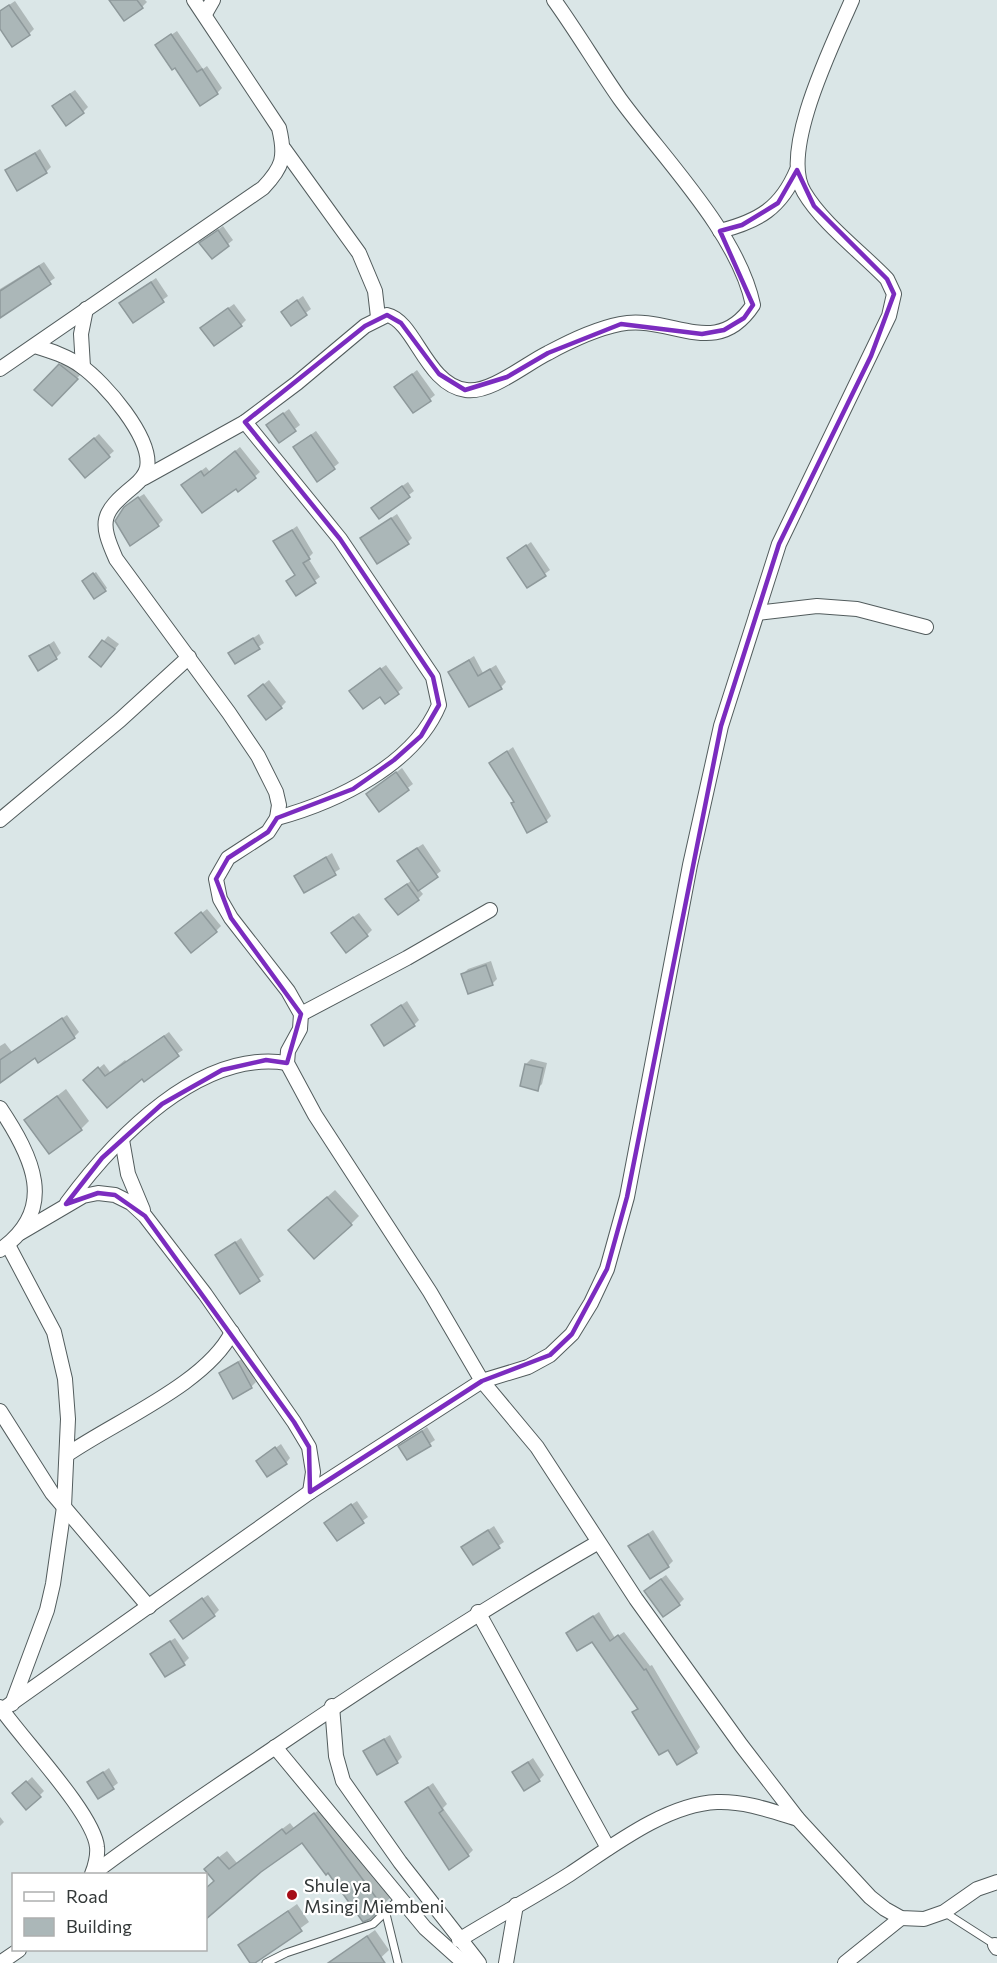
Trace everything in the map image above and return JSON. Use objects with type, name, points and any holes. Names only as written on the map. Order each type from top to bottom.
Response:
[{"type":"street","points":[[194,0],[279,129],[284,149],[359,253],[375,291],[378,317]]},
{"type":"street","points":[[205,14],[213,0]]},
{"type":"street","points":[[554,0],[621,99],[720,231],[750,291],[753,305],[744,318],[714,334],[649,324],[621,324],[591,333],[476,390],[465,390],[439,374],[424,359],[401,323],[393,316],[378,317],[245,422],[144,477],[107,511],[104,533],[116,559],[189,657],[258,756],[276,792],[279,805],[277,818],[268,832],[228,858],[216,879],[220,899],[231,918],[288,991],[302,1014],[300,1029],[288,1052],[287,1063],[315,1115],[430,1292],[482,1381],[553,1470],[597,1543],[741,1744],[798,1819],[870,1897],[885,1910],[902,1918],[924,1919],[944,1912],[977,1889],[997,1882]]},
{"type":"street","points":[[720,231],[742,225],[778,203],[789,189],[797,170],[808,105],[852,0]]},
{"type":"street","points":[[0,369],[263,189],[278,172],[284,149]]},
{"type":"street","points":[[5,1707],[310,1492],[482,1381],[528,1367],[550,1355],[572,1334],[591,1303],[607,1269],[627,1197],[690,865],[721,726],[779,544],[871,356],[889,316],[894,294],[887,279],[802,191],[797,170]]},
{"type":"street","points":[[83,367],[81,334],[86,309]]},
{"type":"street","points":[[35,346],[68,358],[83,367],[106,389],[129,419],[146,455],[147,470],[144,477]]},
{"type":"street","points":[[245,422],[340,539],[433,677],[439,705],[421,736],[394,760],[353,789],[312,808],[277,818]]},
{"type":"street","points":[[757,613],[817,606],[857,609],[926,627]]},
{"type":"street","points":[[0,820],[120,720],[189,657]]},
{"type":"street","points":[[302,1014],[407,958],[490,910]]},
{"type":"street","points":[[66,1204],[102,1158],[162,1104],[202,1079],[243,1063],[266,1060],[287,1063]]},
{"type":"street","points":[[0,1108],[24,1144],[33,1173],[35,1199],[30,1218],[20,1233]]},
{"type":"street","points":[[122,1140],[128,1174],[145,1216]]},
{"type":"street","points":[[5,1707],[47,1610],[63,1507],[68,1454],[64,1379],[54,1332],[4,1248],[20,1233],[66,1204],[98,1193],[115,1195],[131,1203],[145,1216],[232,1332],[309,1447],[313,1472],[310,1492]]},
{"type":"street","points":[[68,1454],[201,1371],[225,1346],[232,1332]]},
{"type":"street","points":[[0,1411],[40,1476],[63,1507],[149,1607]]},
{"type":"street","points":[[94,1873],[156,1826],[332,1706],[478,1612],[597,1543]]},
{"type":"street","points":[[478,1612],[608,1848]]},
{"type":"street","points":[[332,1706],[336,1756],[343,1781],[400,1862],[479,1963]]},
{"type":"street","points":[[5,1707],[87,1822],[98,1847],[93,1873]]},
{"type":"street","points":[[275,1747],[425,1928],[464,1963]]},
{"type":"street","points":[[459,1940],[608,1848],[690,1806],[717,1802],[747,1804],[798,1819]]},
{"type":"street","points":[[506,1963],[516,1905]]},
{"type":"street","points":[[845,1963],[902,1918]]},
{"type":"street","points":[[0,1963],[18,1951]]},
{"type":"lane","points":[[266,1963],[286,1953],[373,1924],[386,1914],[400,1898]]},
{"type":"lane","points":[[944,1912],[996,1946]]},
{"type":"lane","points":[[386,1914],[398,1963]]},
{"type":"highlighted area","points":[[797,170],[814,206],[887,279],[894,294],[871,356],[779,544],[721,726],[627,1197],[607,1269],[572,1334],[550,1355],[482,1381],[310,1492],[309,1447],[294,1422],[145,1216],[115,1195],[98,1193],[66,1204],[102,1158],[162,1104],[222,1070],[266,1060],[287,1063],[301,1014],[231,918],[216,879],[228,858],[268,832],[277,818],[353,789],[394,760],[421,736],[439,705],[433,677],[340,539],[245,422],[365,326],[387,315],[401,323],[439,374],[465,390],[507,377],[548,353],[621,324],[702,334],[724,330],[744,318],[753,305],[720,231],[742,225],[778,203]]},
{"type":"building","points":[[109,0],[137,0],[143,8],[124,21]]},
{"type":"building","points":[[9,5],[30,35],[12,47],[0,29],[0,11]]},
{"type":"building","points":[[171,34],[197,72],[202,69],[218,94],[200,106],[175,68],[172,70],[155,45]]},
{"type":"building","points":[[70,94],[84,113],[66,126],[52,106]]},
{"type":"building","points":[[35,153],[47,173],[17,191],[5,170]]},
{"type":"building","points":[[218,230],[229,246],[212,259],[199,243]]},
{"type":"building","points":[[39,266],[51,284],[0,318],[0,291]]},
{"type":"building","points":[[151,282],[164,302],[133,323],[119,303]]},
{"type":"building","points":[[297,300],[307,315],[291,326],[281,312]]},
{"type":"building","points":[[228,308],[242,326],[214,346],[200,328]]},
{"type":"building","points":[[59,364],[78,379],[52,406],[34,390]]},
{"type":"building","points":[[412,374],[431,401],[413,413],[394,387]]},
{"type":"building","points":[[283,413],[296,431],[279,443],[266,425]]},
{"type":"building","points":[[311,435],[335,469],[317,482],[293,447]]},
{"type":"building","points":[[94,438],[110,457],[85,478],[69,459]]},
{"type":"building","points":[[235,451],[256,478],[238,492],[236,489],[202,513],[181,485],[201,471],[204,476]]},
{"type":"building","points":[[402,486],[410,497],[379,519],[371,508]]},
{"type":"building","points":[[138,497],[159,526],[130,546],[115,521],[124,507]]},
{"type":"building","points":[[391,518],[409,544],[377,564],[360,538]]},
{"type":"building","points":[[292,530],[310,559],[303,563],[316,583],[296,596],[286,581],[295,575],[273,541]]},
{"type":"building","points":[[526,545],[546,576],[527,588],[507,558]]},
{"type":"building","points":[[93,573],[106,591],[94,599],[82,581]]},
{"type":"building","points":[[253,638],[260,649],[235,664],[228,653]]},
{"type":"building","points":[[102,640],[115,649],[101,667],[89,657]]},
{"type":"building","points":[[49,645],[57,659],[38,671],[29,656]]},
{"type":"building","points":[[469,660],[478,676],[490,669],[502,689],[469,707],[448,672]]},
{"type":"building","points":[[380,668],[399,694],[385,704],[380,697],[363,709],[349,691]]},
{"type":"building","points":[[263,684],[282,708],[266,720],[248,696]]},
{"type":"building","points":[[507,751],[547,822],[527,833],[511,803],[514,802],[489,763]]},
{"type":"building","points":[[396,772],[409,790],[379,812],[366,794]]},
{"type":"building","points":[[417,848],[438,877],[418,891],[397,861]]},
{"type":"building","points":[[326,857],[336,875],[304,893],[294,876]]},
{"type":"building","points":[[407,884],[419,900],[398,915],[385,899]]},
{"type":"building","points":[[201,912],[217,932],[191,953],[175,933]]},
{"type":"building","points":[[353,917],[368,936],[346,953],[331,933]]},
{"type":"building","points":[[486,965],[493,985],[468,994],[461,974]]},
{"type":"building","points":[[401,1005],[415,1026],[384,1046],[371,1025]]},
{"type":"building","points":[[62,1018],[75,1038],[38,1063],[35,1058],[0,1083],[0,1060]]},
{"type":"building","points":[[164,1036],[179,1056],[144,1082],[142,1079],[107,1108],[83,1080],[98,1067],[105,1076]]},
{"type":"building","points":[[525,1064],[543,1068],[538,1091],[520,1086]]},
{"type":"building","points":[[57,1096],[82,1130],[49,1154],[24,1120]]},
{"type":"building","points":[[327,1197],[352,1225],[314,1259],[288,1230]]},
{"type":"building","points":[[235,1242],[260,1281],[240,1294],[215,1255]]},
{"type":"building","points":[[238,1362],[252,1388],[233,1399],[219,1373]]},
{"type":"building","points":[[422,1431],[431,1446],[407,1460],[398,1446]]},
{"type":"building","points":[[275,1447],[287,1464],[267,1477],[256,1461]]},
{"type":"building","points":[[351,1504],[364,1523],[337,1541],[324,1523]]},
{"type":"building","points":[[488,1530],[500,1548],[473,1565],[461,1547]]},
{"type":"building","points":[[648,1534],[669,1567],[650,1579],[628,1546]]},
{"type":"building","points":[[661,1579],[680,1605],[663,1617],[644,1591]]},
{"type":"building","points":[[202,1598],[215,1616],[183,1639],[170,1621]]},
{"type":"building","points":[[593,1616],[610,1641],[618,1635],[644,1670],[646,1669],[697,1753],[677,1765],[668,1750],[659,1755],[632,1712],[638,1709],[592,1642],[577,1651],[566,1633]]},
{"type":"building","points":[[170,1641],[185,1665],[165,1677],[150,1654]]},
{"type":"building","points":[[384,1739],[398,1763],[377,1775],[363,1751]]},
{"type":"building","points":[[528,1762],[540,1781],[524,1791],[512,1772]]},
{"type":"building","points":[[103,1772],[114,1789],[98,1799],[87,1782]]},
{"type":"building","points":[[26,1781],[41,1797],[26,1810],[12,1793]]},
{"type":"building","points":[[428,1787],[443,1810],[439,1813],[469,1856],[449,1870],[405,1802]]},
{"type":"building","points":[[314,1813],[383,1907],[363,1922],[328,1873],[326,1875],[302,1843],[261,1872],[207,1918],[207,1887],[214,1881],[204,1869],[218,1857],[229,1869],[282,1829],[286,1834]]},
{"type":"building","points":[[288,1911],[302,1931],[255,1963],[250,1963],[238,1945]]},
{"type":"building","points":[[367,1936],[385,1963],[328,1963]]},
{"type":"place","name":"Shule ya Msingi Miembeni","points":[[292,1895]]}]
